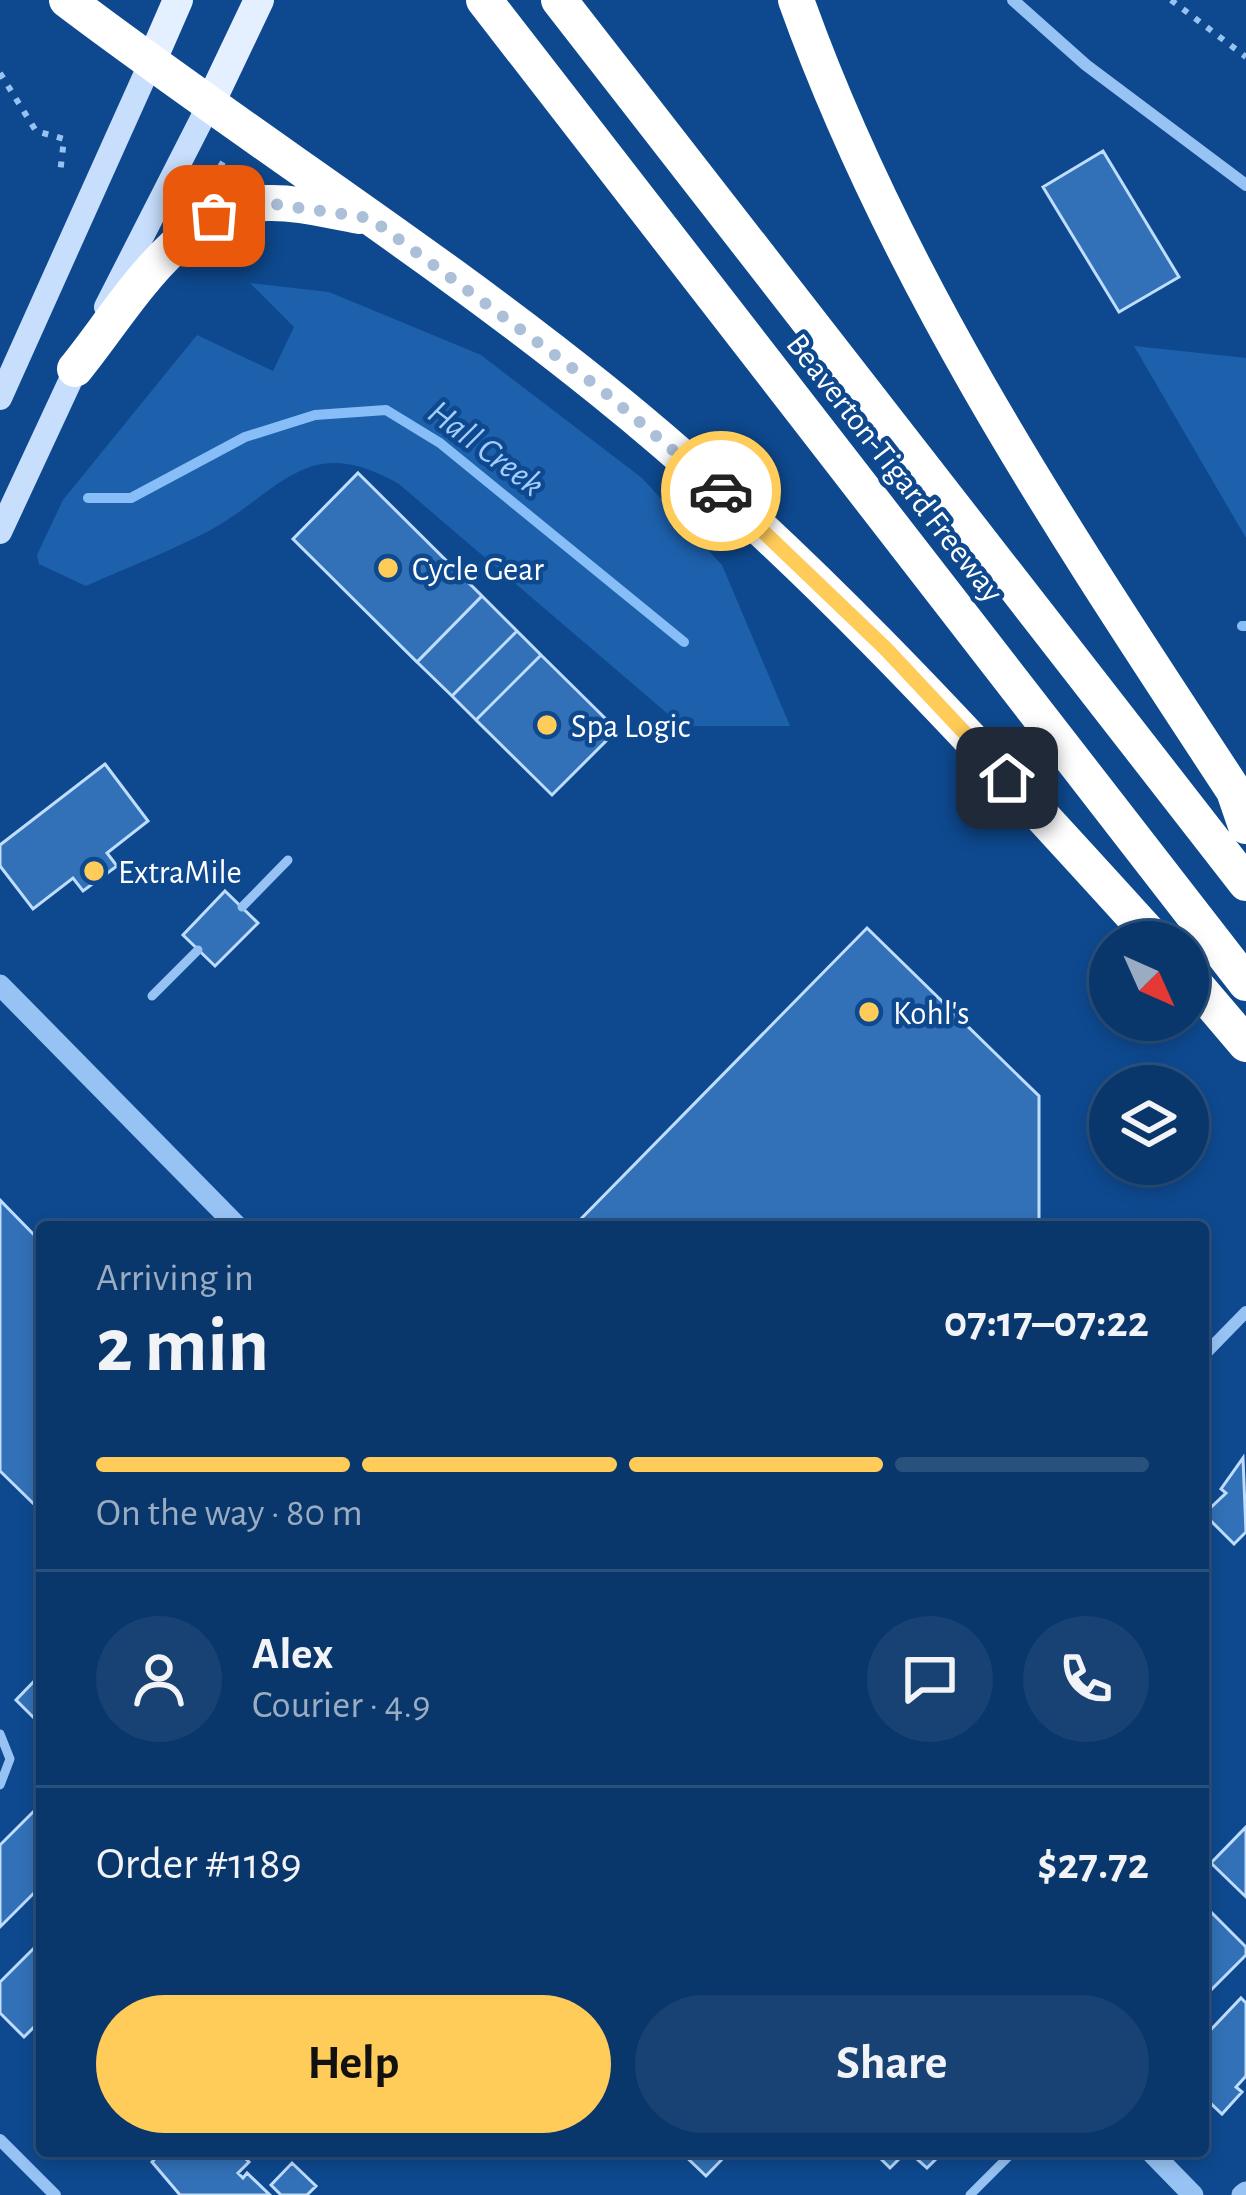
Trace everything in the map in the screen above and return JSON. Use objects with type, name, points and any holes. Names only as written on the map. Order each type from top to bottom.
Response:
[{"type":"highway","points":[[68,0],[602,390],[720,490],[886,649],[1138,921]]},
{"type":"highway","name":"Beaverton-Tigard Freeway","points":[[484,0],[1246,982]]},
{"type":"highway","name":"Beaverton-Tigard Freeway","points":[[559,0],[1246,883]]},
{"type":"highway","points":[[796,0],[893,225],[1005,438],[1234,791],[1246,826]]},
{"type":"highway","points":[[75,369],[175,246],[214,216],[266,203],[370,218]]},
{"type":"highway","points":[[1209,1000],[1246,1043]]},
{"type":"main road","points":[[0,398],[178,0]]},
{"type":"main road","points":[[0,532],[75,369],[259,0]]},
{"type":"street","points":[[1013,0],[1086,65],[1246,185]]},
{"type":"street","points":[[0,985],[232,1221]]},
{"type":"street","points":[[1209,1350],[1246,1312]]},
{"type":"street","points":[[0,2140],[55,2195]]},
{"type":"street","points":[[1156,2157],[1193,2195]]},
{"type":"lane","points":[[242,907],[288,860]]},
{"type":"lane","points":[[152,996],[198,950]]},
{"type":"lane","points":[[0,1734],[10,1759],[0,1785]]},
{"type":"lane","points":[[970,2195],[1009,2157]]},
{"type":"path","points":[[1171,0],[1246,57]]},
{"type":"path","points":[[0,73],[35,131],[64,140],[60,174]]},
{"type":"path","points":[[212,180],[231,149]]},
{"type":"shaded area","points":[[250,283],[329,292],[481,355],[642,478],[722,565],[790,726],[682,726],[399,484],[340,463],[296,473],[207,532],[86,586],[39,564],[37,555],[63,500],[197,335],[273,371],[294,327]]},
{"type":"shaded area","points":[[1134,346],[1246,358],[1246,538]]},
{"type":"building","points":[[1103,151],[1179,277],[1119,312],[1043,187]]},
{"type":"building","name":"Cycle Gear","points":[[358,473],[482,596],[417,662],[293,539]]},
{"type":"building","points":[[482,596],[517,631],[452,696],[417,662]]},
{"type":"building","points":[[517,631],[541,655],[476,720],[452,696]]},
{"type":"building","name":"Spa Logic","points":[[541,655],[617,730],[552,795],[476,720]]},
{"type":"building","points":[[105,764],[148,821],[107,853],[117,866],[83,891],[73,878],[33,909],[0,866],[0,845]]},
{"type":"building","points":[[225,891],[258,923],[215,966],[183,935]]},
{"type":"building","name":"Kohl's","points":[[867,928],[1039,1096],[1039,1221],[579,1221]]},
{"type":"building","points":[[0,1200],[36,1237],[36,1506],[0,1471]]},
{"type":"building","points":[[1243,1458],[1246,1532],[1234,1544],[1209,1519],[1209,1509],[1226,1493],[1221,1489]]},
{"type":"building","points":[[36,1679],[36,1720],[16,1700]]},
{"type":"building","points":[[36,1809],[36,1891],[0,1927],[0,1845]]},
{"type":"building","points":[[1246,1827],[1246,1897],[1211,1863]]},
{"type":"building","points":[[1209,1910],[1246,1947],[1246,1955],[1209,1992]]},
{"type":"building","points":[[36,1946],[36,2025],[24,2037],[0,2013],[0,1982]]},
{"type":"building","points":[[1241,1998],[1246,2003],[1246,2076],[1236,2087],[1242,2092],[1222,2114],[1209,2102],[1209,2032]]},
{"type":"building","points":[[157,2157],[244,2157],[249,2162],[238,2173],[243,2178],[247,2173],[270,2195],[180,2195],[152,2162]]},
{"type":"building","points":[[686,2157],[724,2157],[706,2176]]},
{"type":"building","points":[[879,2157],[901,2157],[890,2168]]},
{"type":"building","points":[[915,2157],[938,2157],[927,2168]]},
{"type":"building","points":[[292,2163],[316,2186],[307,2195],[281,2195],[271,2185]]},
{"type":"waterway","name":"Hall Creek","points":[[88,498],[131,498],[245,437],[315,415],[386,410],[440,443],[684,642]]},
{"type":"way so far","points":[[214,216],[266,203],[370,218],[602,390],[721,491]]},
{"type":"place","name":"Cycle Gear","points":[[388,568]]},
{"type":"place","name":"Spa Logic","points":[[547,725]]},
{"type":"place","name":"ExtraMile","points":[[94,871]]},
{"type":"place","name":"Kohl's","points":[[869,1012]]},
{"type":"route","points":[[721,491],[886,649],[1007,778]]}]
